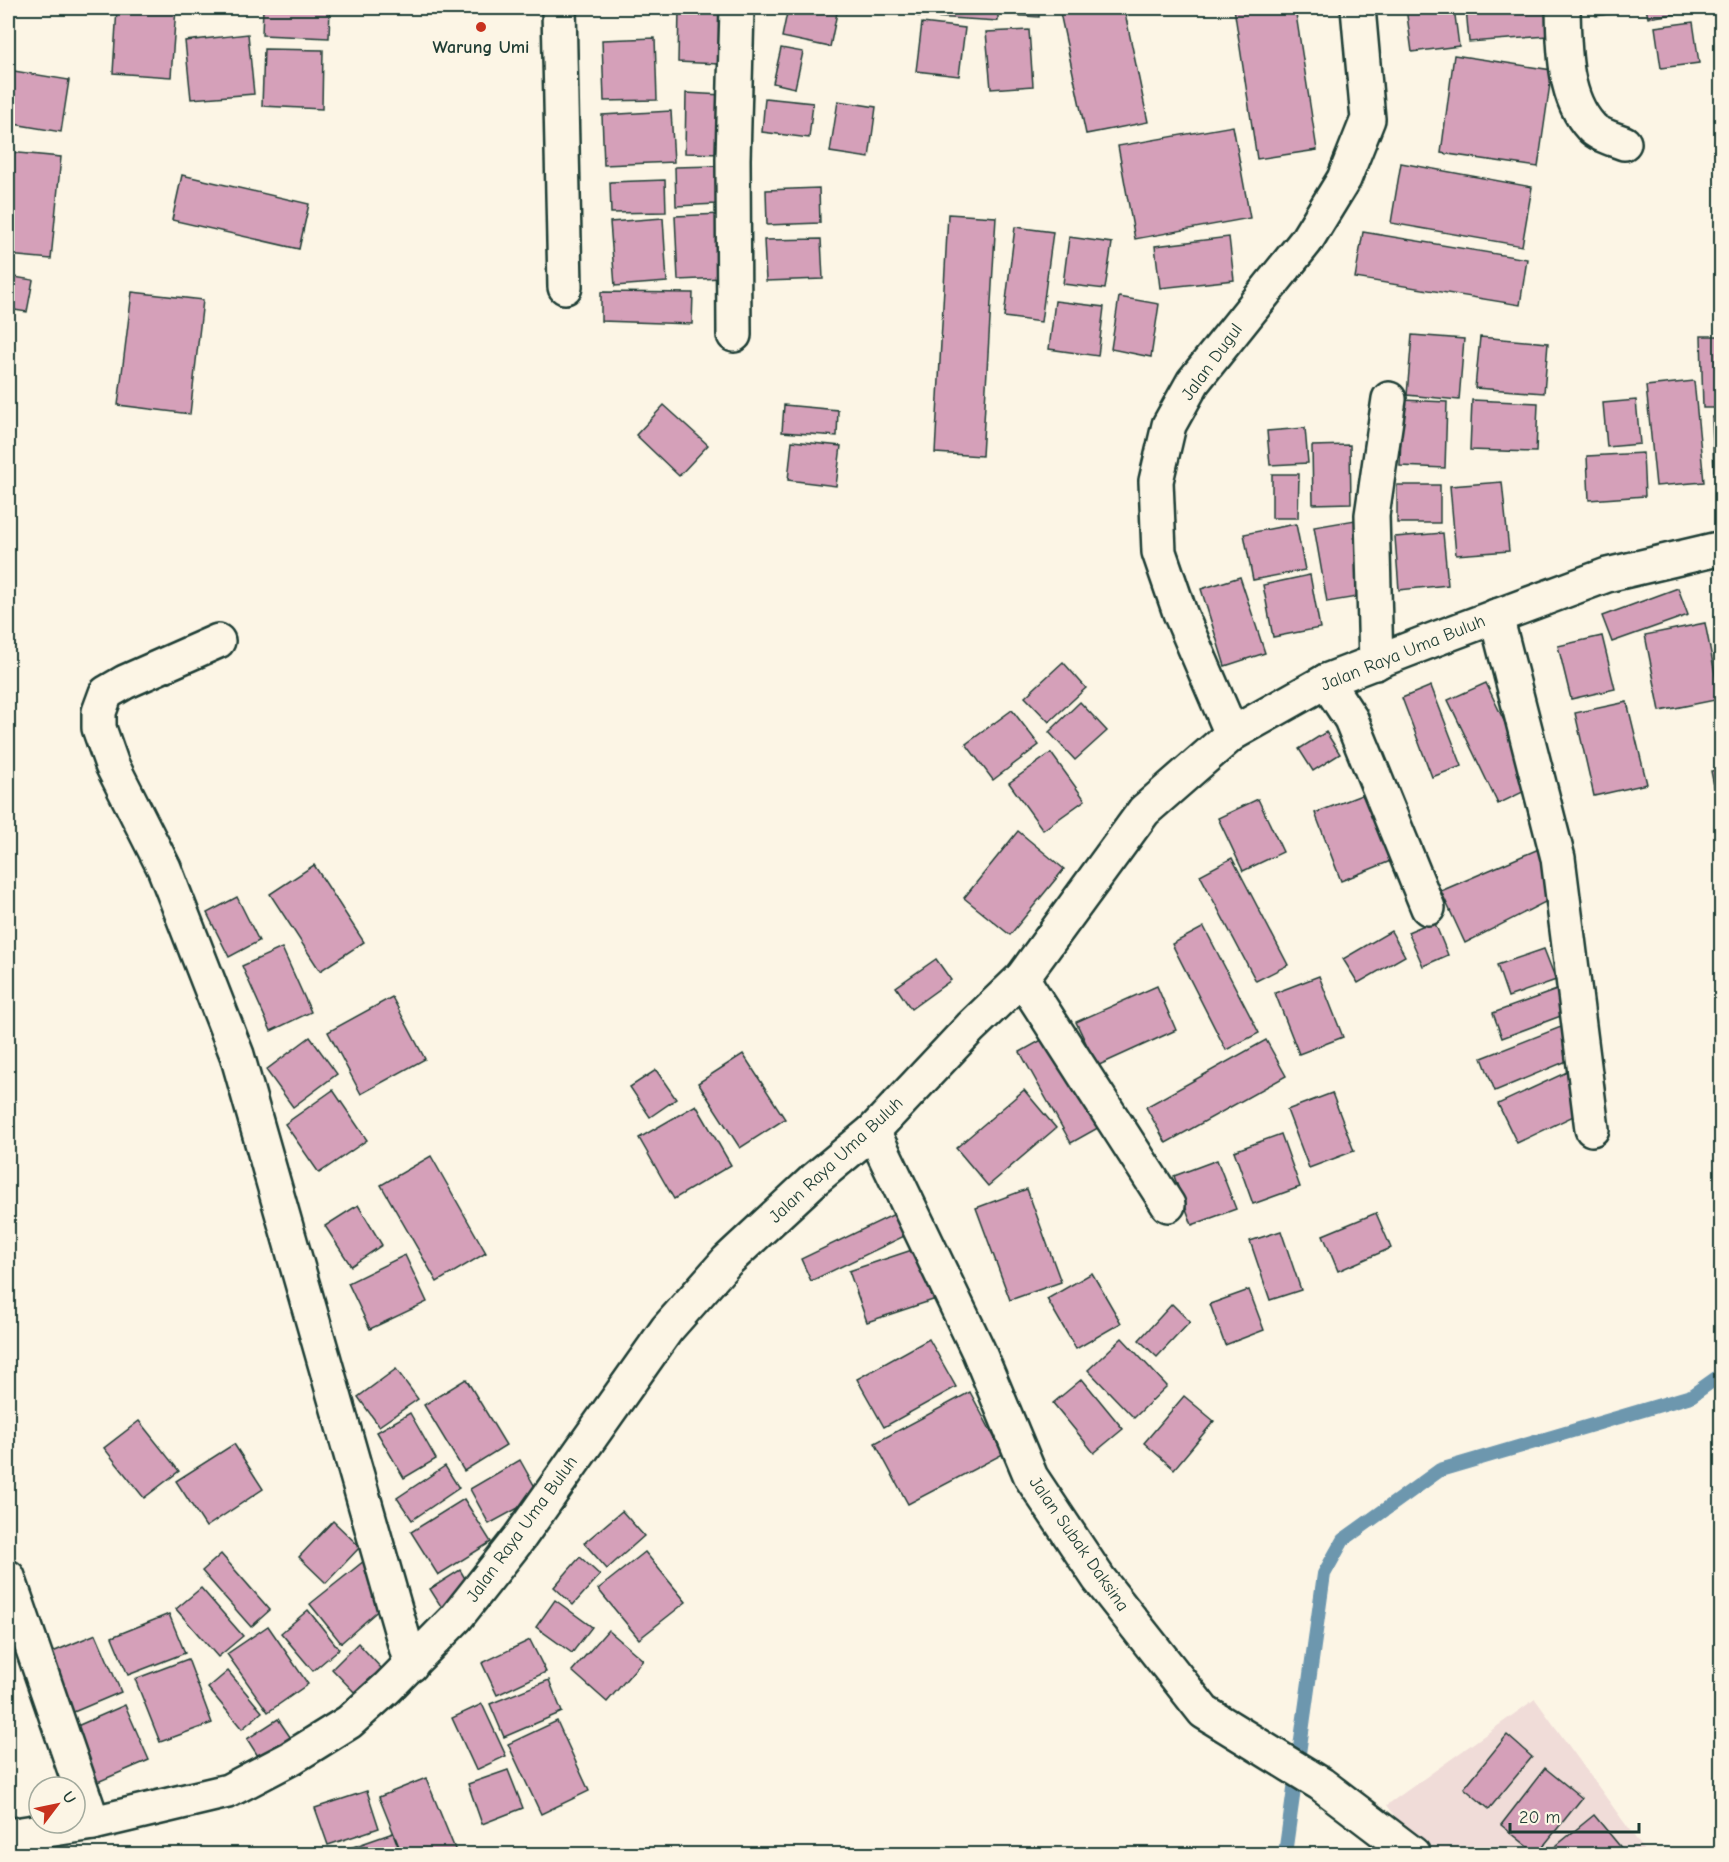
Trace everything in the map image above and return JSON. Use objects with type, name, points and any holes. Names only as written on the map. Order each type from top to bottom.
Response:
[{"type":"street","points":[[559,8],[565,287]]},
{"type":"street","points":[[734,335],[733,159],[737,8]]},
{"type":"street","name":"Jalan Dugul","points":[[1232,734],[1180,613],[1159,552],[1156,481],[1169,425],[1193,382],[1306,241],[1344,179],[1368,118],[1358,8]]},
{"type":"street","points":[[1563,8],[1565,57],[1573,93],[1581,111],[1592,128],[1624,143]]},
{"type":"street","points":[[1377,663],[1372,515],[1389,399]]},
{"type":"street","name":"Jalan Raya Uma Buluh","points":[[8,1836],[93,1823],[228,1791],[291,1758],[349,1722],[411,1665],[456,1618],[520,1538],[667,1329],[727,1261],[815,1179],[873,1131],[971,1027],[1022,978],[1144,811],[1232,734],[1326,681],[1496,616],[1607,575],[1722,548]]},
{"type":"street","points":[[1496,616],[1558,858],[1592,1129]]},
{"type":"street","points":[[218,641],[125,682],[106,693],[99,712],[99,728],[112,765],[164,868],[237,1055],[411,1665]]},
{"type":"street","points":[[1326,681],[1351,719],[1428,908]]},
{"type":"street","points":[[1022,978],[1168,1205]]},
{"type":"street","name":"Jalan Subak Daksina","points":[[873,1131],[978,1350],[1031,1477],[1099,1579],[1204,1712],[1321,1784],[1413,1854]]},
{"type":"street","points":[[8,1577],[93,1823]]},
{"type":"shaded area","points":[[1535,1699],[1647,1854],[1422,1854],[1387,1805]]},
{"type":"building","points":[[117,8],[176,8],[171,77],[113,73]]},
{"type":"building","points":[[263,8],[330,8],[329,38],[262,35]]},
{"type":"building","points":[[480,8],[529,8],[530,11],[480,14]]},
{"type":"building","points":[[679,8],[720,8],[719,64],[678,62]]},
{"type":"building","points":[[788,8],[838,8],[830,47],[782,37]]},
{"type":"building","points":[[919,8],[998,8],[998,21],[918,16]]},
{"type":"building","points":[[1009,8],[1039,8],[1039,17],[1009,15]]},
{"type":"building","points":[[1059,8],[1124,8],[1148,122],[1086,134]]},
{"type":"building","points":[[1234,8],[1295,8],[1317,150],[1257,159]]},
{"type":"building","points":[[1406,8],[1454,8],[1459,46],[1412,52]]},
{"type":"building","points":[[1466,8],[1546,8],[1548,36],[1469,42]]},
{"type":"building","points":[[1595,8],[1639,8],[1640,9],[1596,16]]},
{"type":"building","points":[[1646,8],[1695,8],[1696,11],[1648,18]]},
{"type":"building","points":[[1693,22],[1699,63],[1661,68],[1655,27]]},
{"type":"building","points":[[922,23],[965,28],[959,76],[916,71]]},
{"type":"building","points":[[1029,30],[1033,86],[991,89],[986,32]]},
{"type":"building","points":[[248,34],[254,94],[191,99],[185,41]]},
{"type":"building","points":[[655,38],[657,100],[604,101],[602,40]]},
{"type":"building","points":[[781,48],[803,52],[795,88],[773,83]]},
{"type":"building","points":[[264,49],[323,50],[322,109],[262,106]]},
{"type":"building","points":[[1454,55],[1552,70],[1538,167],[1441,153]]},
{"type":"building","points":[[8,70],[69,80],[61,132],[8,123]]},
{"type":"building","points":[[686,93],[723,95],[722,154],[685,153]]},
{"type":"building","points":[[765,98],[813,103],[809,138],[762,132]]},
{"type":"building","points":[[838,101],[876,107],[869,158],[830,152]]},
{"type":"building","points":[[671,111],[674,162],[604,165],[602,115]]},
{"type":"building","points":[[1233,126],[1250,218],[1135,239],[1118,146]]},
{"type":"building","points":[[8,152],[61,157],[51,259],[8,255]]},
{"type":"building","points":[[1401,163],[1532,187],[1522,246],[1391,223]]},
{"type":"building","points":[[716,166],[717,204],[676,206],[675,167]]},
{"type":"building","points":[[182,175],[309,204],[299,249],[172,220]]},
{"type":"building","points":[[665,180],[666,212],[611,213],[610,182]]},
{"type":"building","points":[[819,188],[820,223],[767,225],[766,190]]},
{"type":"building","points":[[722,214],[723,278],[678,280],[675,216]]},
{"type":"building","points":[[948,214],[996,217],[982,456],[935,453]]},
{"type":"building","points":[[663,218],[667,282],[615,286],[610,222]]},
{"type":"building","points":[[1015,227],[1053,232],[1041,322],[1004,317]]},
{"type":"building","points":[[1363,232],[1527,259],[1520,305],[1355,278]]},
{"type":"building","points":[[1069,237],[1112,243],[1105,289],[1063,284]]},
{"type":"building","points":[[1229,237],[1234,280],[1160,288],[1155,246]]},
{"type":"building","points":[[821,239],[823,279],[766,281],[764,240]]},
{"type":"building","points":[[8,276],[33,280],[27,312],[8,309]]},
{"type":"building","points":[[132,292],[203,300],[190,414],[118,405]]},
{"type":"building","points":[[601,292],[693,293],[692,324],[601,321]]},
{"type":"building","points":[[1119,297],[1159,304],[1151,357],[1111,349]]},
{"type":"building","points":[[1055,301],[1104,307],[1098,356],[1049,349]]},
{"type":"building","points":[[8,325],[11,325],[8,356]]},
{"type":"building","points":[[1412,335],[1464,339],[1459,400],[1407,395]]},
{"type":"building","points":[[1701,336],[1722,336],[1722,408],[1703,408]]},
{"type":"building","points":[[1480,337],[1548,343],[1544,393],[1475,388]]},
{"type":"building","points":[[1694,381],[1704,482],[1656,486],[1646,386]]},
{"type":"building","points":[[1402,400],[1447,402],[1445,468],[1400,466]]},
{"type":"building","points":[[1472,400],[1538,403],[1536,452],[1470,450]]},
{"type":"building","points":[[1636,400],[1640,444],[1607,447],[1603,403]]},
{"type":"building","points":[[664,405],[708,445],[679,476],[636,435]]},
{"type":"building","points":[[784,405],[838,410],[837,436],[782,432]]},
{"type":"building","points":[[1712,417],[1722,417],[1722,471],[1714,471]]},
{"type":"building","points":[[1305,428],[1308,463],[1270,465],[1267,431]]},
{"type":"building","points":[[792,441],[841,446],[836,486],[788,480]]},
{"type":"building","points":[[1350,445],[1351,503],[1313,504],[1312,446]]},
{"type":"building","points":[[1643,453],[1645,496],[1589,500],[1587,456]]},
{"type":"building","points":[[1272,474],[1299,474],[1298,518],[1272,518]]},
{"type":"building","points":[[1502,482],[1509,551],[1456,555],[1450,486]]},
{"type":"building","points":[[1397,485],[1440,485],[1440,523],[1397,523]]},
{"type":"building","points":[[1355,520],[1369,595],[1327,602],[1314,527]]},
{"type":"building","points":[[1296,524],[1305,570],[1253,580],[1244,534]]},
{"type":"building","points":[[1443,533],[1448,585],[1399,590],[1395,537]]},
{"type":"building","points":[[1310,575],[1320,628],[1273,637],[1263,585]]},
{"type":"building","points":[[1240,577],[1265,653],[1225,666],[1201,589]]},
{"type":"building","points":[[1678,588],[1688,615],[1612,642],[1602,616]]},
{"type":"building","points":[[1705,623],[1720,699],[1660,711],[1645,635]]},
{"type":"building","points":[[1602,636],[1615,689],[1571,699],[1558,646]]},
{"type":"building","points":[[1063,662],[1086,688],[1049,722],[1025,697]]},
{"type":"building","points":[[1486,683],[1535,786],[1498,804],[1448,700]]},
{"type":"building","points":[[1431,686],[1462,766],[1432,777],[1402,698]]},
{"type":"building","points":[[1080,702],[1107,731],[1075,760],[1049,732]]},
{"type":"building","points":[[1627,702],[1647,784],[1594,796],[1575,713]]},
{"type":"building","points":[[1012,710],[1039,745],[993,780],[966,744]]},
{"type":"building","points":[[1326,732],[1340,754],[1313,771],[1299,749]]},
{"type":"building","points":[[1051,753],[1085,800],[1043,830],[1009,783]]},
{"type":"building","points":[[1722,769],[1722,790],[1715,791],[1711,771]]},
{"type":"building","points":[[1372,791],[1398,858],[1341,881],[1315,813]]},
{"type":"building","points":[[1258,799],[1283,852],[1243,871],[1218,818]]},
{"type":"building","points":[[1018,831],[1064,869],[1010,935],[964,898]]},
{"type":"building","points":[[1541,848],[1559,895],[1465,943],[1441,891]]},
{"type":"building","points":[[1232,858],[1288,965],[1256,981],[1200,875]]},
{"type":"building","points":[[314,865],[364,942],[320,971],[270,894]]},
{"type":"building","points":[[237,897],[259,941],[229,957],[207,913]]},
{"type":"building","points":[[1434,921],[1448,955],[1423,966],[1408,932]]},
{"type":"building","points":[[1204,927],[1259,1033],[1226,1050],[1172,944]]},
{"type":"building","points":[[1391,931],[1405,956],[1358,983],[1343,959]]},
{"type":"building","points":[[282,948],[311,1012],[271,1031],[242,966]]},
{"type":"building","points":[[1544,949],[1556,980],[1508,997],[1497,965]]},
{"type":"building","points":[[936,959],[951,980],[911,1009],[896,987]]},
{"type":"building","points":[[1319,976],[1343,1037],[1299,1054],[1275,993]]},
{"type":"building","points":[[1157,986],[1176,1030],[1097,1066],[1076,1022]]},
{"type":"building","points":[[1565,987],[1574,1011],[1502,1038],[1493,1013]]},
{"type":"building","points":[[392,997],[425,1059],[361,1094],[328,1032]]},
{"type":"building","points":[[1566,1025],[1574,1058],[1495,1091],[1482,1058]]},
{"type":"building","points":[[1054,1033],[1105,1124],[1071,1143],[1020,1052]]},
{"type":"building","points":[[310,1037],[337,1074],[293,1107],[266,1070]]},
{"type":"building","points":[[1266,1040],[1286,1076],[1166,1143],[1146,1107]]},
{"type":"building","points":[[743,1054],[785,1119],[740,1148],[698,1083]]},
{"type":"building","points":[[656,1070],[676,1099],[650,1117],[630,1087]]},
{"type":"building","points":[[1567,1072],[1584,1111],[1517,1143],[1498,1104]]},
{"type":"building","points":[[333,1090],[367,1140],[319,1173],[285,1124]]},
{"type":"building","points":[[1024,1090],[1056,1128],[988,1186],[956,1148]]},
{"type":"building","points":[[1332,1093],[1354,1151],[1309,1168],[1287,1110]]},
{"type":"building","points":[[696,1105],[731,1165],[674,1199],[639,1138]]},
{"type":"building","points":[[1281,1134],[1300,1187],[1253,1204],[1234,1151]]},
{"type":"building","points":[[431,1156],[486,1253],[437,1282],[381,1185]]},
{"type":"building","points":[[1217,1160],[1236,1209],[1192,1225],[1174,1176]]},
{"type":"building","points":[[1027,1189],[1061,1282],[1010,1300],[976,1208]]},
{"type":"building","points":[[358,1205],[382,1245],[351,1266],[325,1226]]},
{"type":"building","points":[[907,1208],[917,1230],[811,1281],[801,1259]]},
{"type":"building","points":[[1376,1213],[1391,1248],[1338,1271],[1323,1235]]},
{"type":"building","points":[[1281,1231],[1301,1290],[1270,1300],[1250,1241]]},
{"type":"building","points":[[924,1246],[942,1297],[867,1322],[849,1271]]},
{"type":"building","points":[[405,1255],[427,1302],[370,1329],[348,1283]]},
{"type":"building","points":[[1092,1273],[1121,1323],[1076,1349],[1047,1299]]},
{"type":"building","points":[[1249,1290],[1264,1330],[1225,1345],[1210,1304]]},
{"type":"building","points":[[1172,1304],[1190,1322],[1157,1357],[1139,1340]]},
{"type":"building","points":[[1122,1338],[1167,1386],[1134,1418],[1088,1370]]},
{"type":"building","points":[[929,1339],[956,1387],[884,1427],[857,1379]]},
{"type":"building","points":[[396,1369],[418,1399],[379,1426],[358,1397]]},
{"type":"building","points":[[466,1379],[506,1445],[464,1471],[424,1405]]},
{"type":"building","points":[[1082,1379],[1123,1429],[1094,1453],[1053,1403]]},
{"type":"building","points":[[970,1392],[1003,1454],[908,1504],[875,1443]]},
{"type":"building","points":[[1184,1396],[1214,1421],[1174,1469],[1144,1443]]},
{"type":"building","points":[[410,1413],[436,1459],[404,1478],[377,1432]]},
{"type":"building","points":[[139,1421],[179,1471],[144,1498],[104,1448]]},
{"type":"building","points":[[234,1444],[263,1489],[206,1527],[176,1481]]},
{"type":"building","points":[[520,1460],[540,1496],[489,1524],[470,1489]]},
{"type":"building","points":[[445,1466],[459,1488],[412,1520],[397,1498]]},
{"type":"building","points":[[464,1499],[491,1542],[438,1575],[411,1532]]},
{"type":"building","points":[[622,1511],[644,1536],[607,1569],[584,1543]]},
{"type":"building","points":[[333,1521],[360,1547],[326,1583],[299,1557]]},
{"type":"building","points":[[645,1552],[686,1602],[639,1639],[598,1589]]},
{"type":"building","points":[[221,1554],[270,1610],[251,1627],[202,1571]]},
{"type":"building","points":[[580,1557],[600,1575],[573,1605],[554,1587]]},
{"type":"building","points":[[364,1561],[383,1606],[341,1643],[310,1604]]},
{"type":"building","points":[[460,1570],[473,1592],[444,1611],[430,1589]]},
{"type":"building","points":[[201,1588],[243,1636],[218,1657],[176,1609]]},
{"type":"building","points":[[555,1600],[592,1627],[572,1653],[536,1627]]},
{"type":"building","points":[[308,1610],[339,1649],[313,1671],[281,1633]]},
{"type":"building","points":[[169,1614],[185,1653],[128,1675],[112,1637]]},
{"type":"building","points":[[268,1626],[308,1684],[268,1712],[227,1654]]},
{"type":"building","points":[[608,1630],[643,1660],[607,1702],[572,1671]]},
{"type":"building","points":[[96,1634],[121,1692],[69,1714],[43,1656]]},
{"type":"building","points":[[530,1640],[546,1672],[497,1695],[482,1663]]},
{"type":"building","points":[[358,1643],[382,1669],[356,1694],[332,1669]]},
{"type":"building","points":[[188,1659],[212,1723],[160,1742],[135,1679]]},
{"type":"building","points":[[228,1671],[262,1712],[242,1729],[208,1688]]},
{"type":"building","points":[[549,1680],[562,1712],[504,1737],[490,1704]]},
{"type":"building","points":[[482,1704],[506,1756],[476,1770],[452,1718]]},
{"type":"building","points":[[125,1705],[149,1760],[93,1784],[68,1730]]},
{"type":"building","points":[[278,1719],[297,1747],[265,1767],[247,1739]]},
{"type":"building","points":[[557,1721],[589,1791],[541,1814],[508,1744]]},
{"type":"building","points":[[1507,1735],[1532,1757],[1489,1809],[1464,1788]]},
{"type":"building","points":[[1545,1768],[1582,1798],[1537,1854],[1501,1825]]},
{"type":"building","points":[[508,1770],[523,1808],[482,1824],[468,1784]]},
{"type":"building","points":[[426,1778],[457,1854],[402,1854],[379,1797]]},
{"type":"building","points":[[367,1791],[379,1828],[328,1845],[315,1808]]},
{"type":"building","points":[[1594,1815],[1623,1850],[1618,1854],[1546,1854]]},
{"type":"building","points":[[393,1833],[401,1854],[352,1854],[350,1848]]},
{"type":"waterway","points":[[1285,1854],[1324,1574],[1343,1540],[1440,1470],[1691,1396],[1722,1374]]},
{"type":"place","name":"Warung Umi","points":[[481,27]]}]
